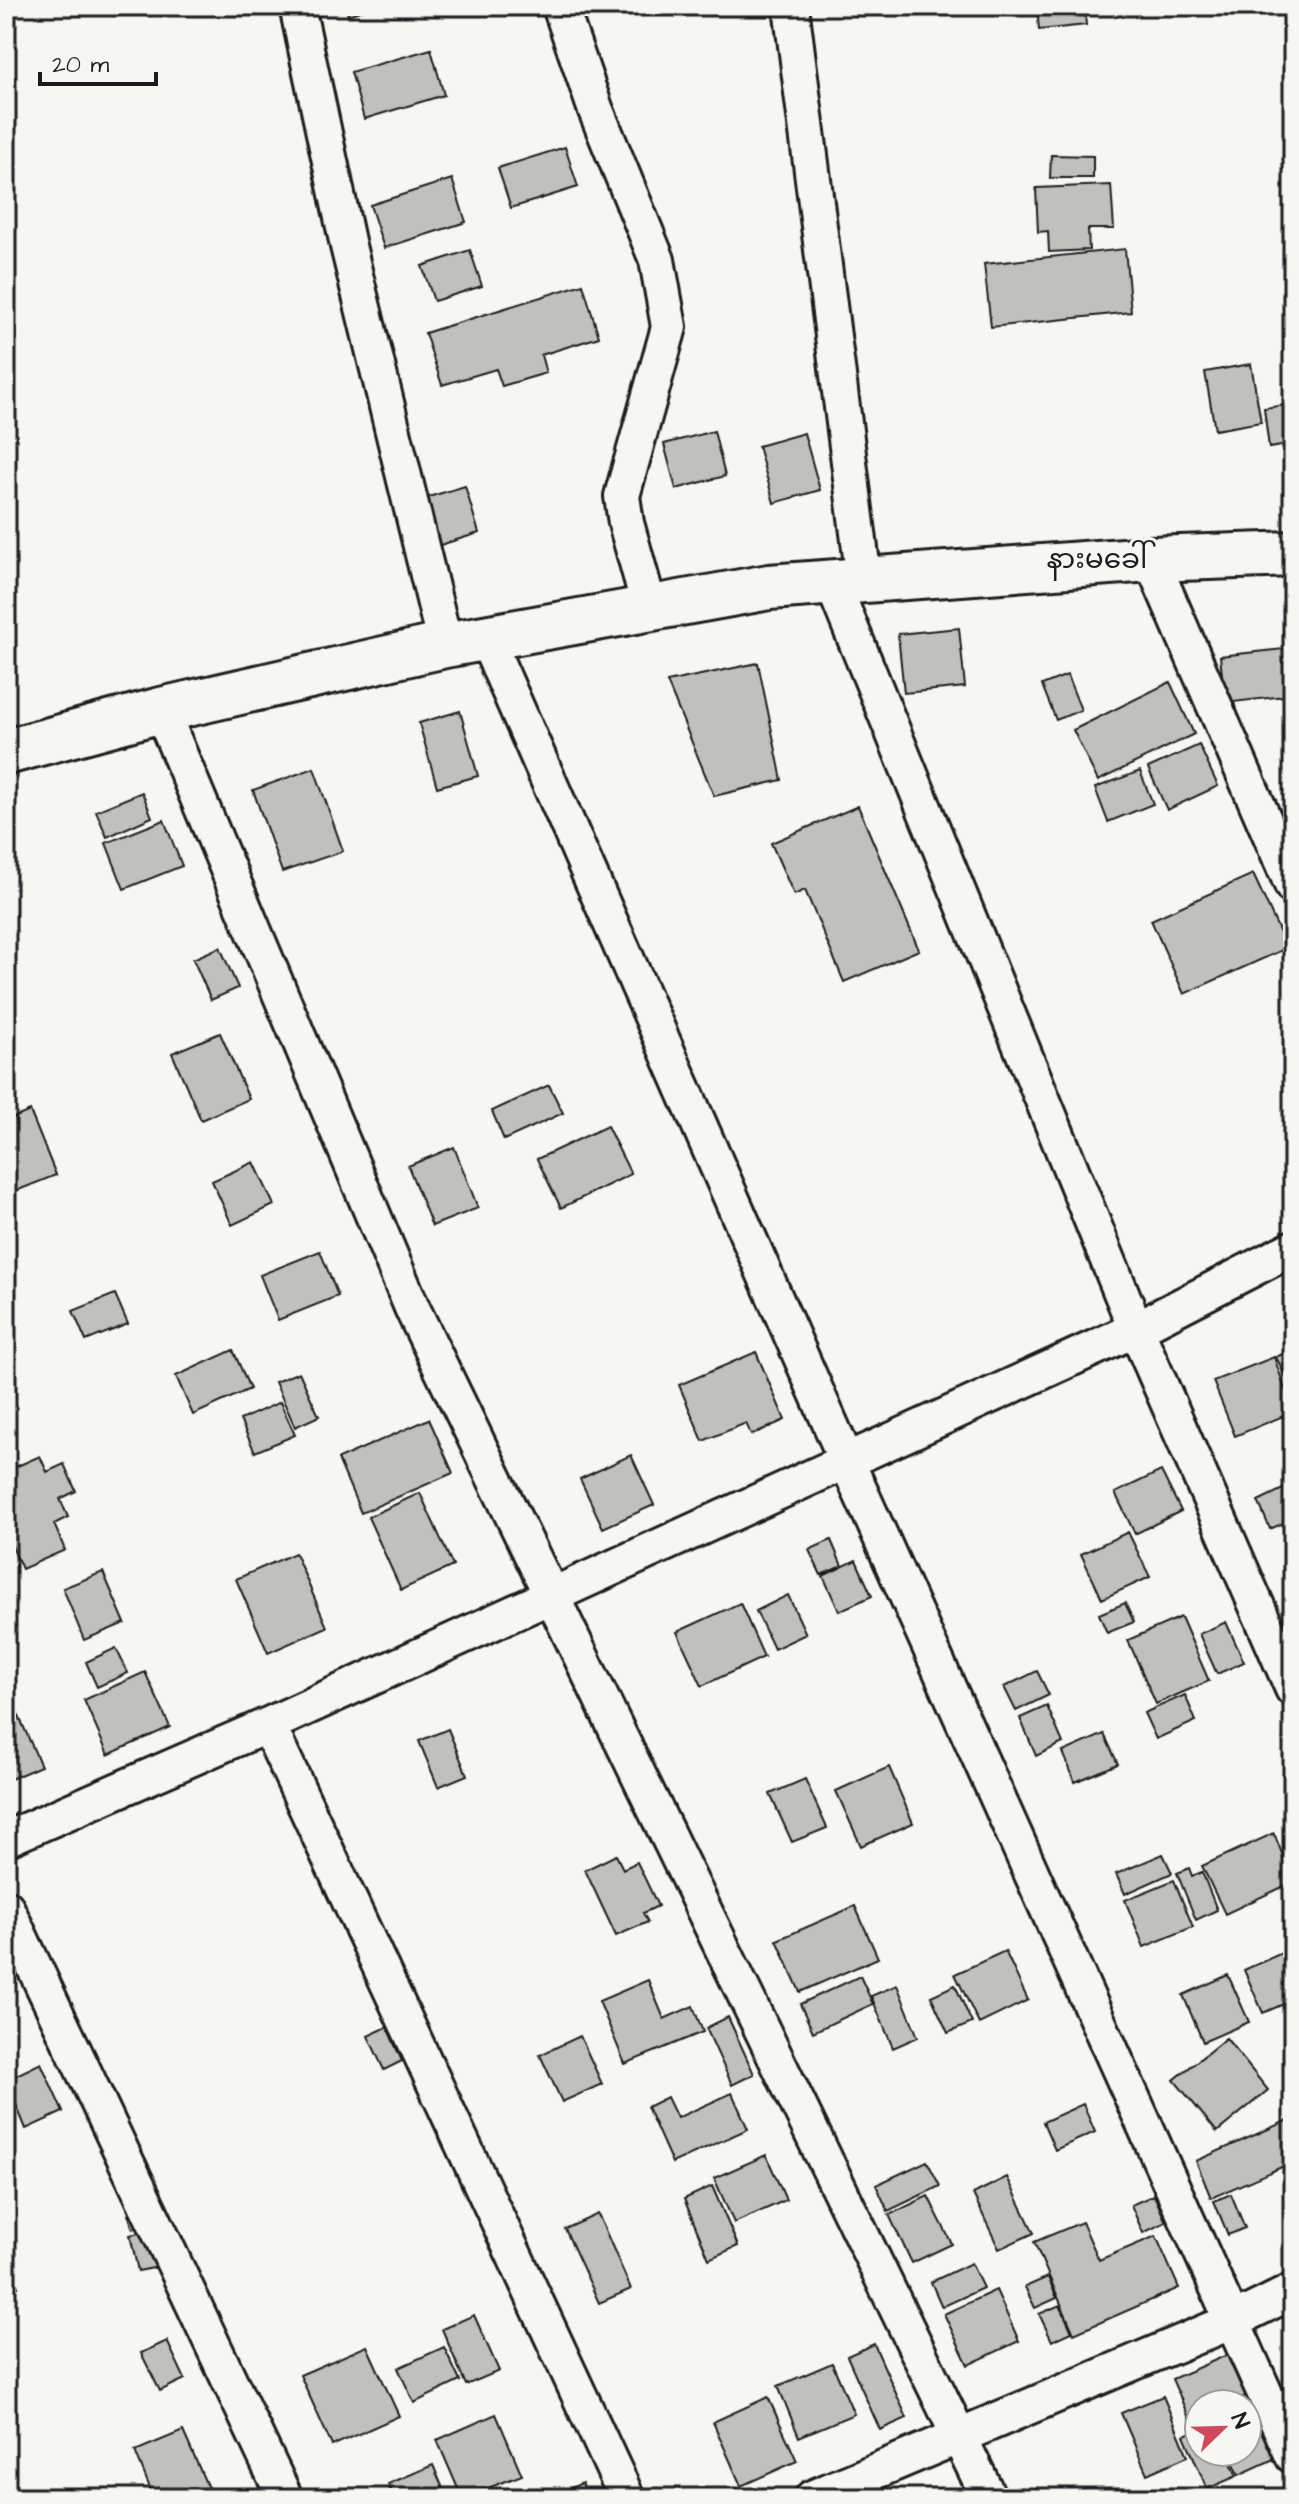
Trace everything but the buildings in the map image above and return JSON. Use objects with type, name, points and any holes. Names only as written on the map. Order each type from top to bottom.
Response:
[{"type":"main road","points":[[6,752],[161,710],[466,642],[649,606],[769,587],[1151,559],[1293,554]]},
{"type":"street","points":[[297,6],[348,246],[466,642],[847,1462],[1230,2322],[1293,2456]]},
{"type":"street","points":[[560,6],[595,108],[657,260],[669,327],[622,496],[626,523],[649,606]]},
{"type":"street","points":[[791,6],[848,581],[1136,1329],[1293,1689]]},
{"type":"street","points":[[1151,559],[1293,887]]},
{"type":"street","points":[[161,710],[413,1310],[989,2498]]},
{"type":"street","points":[[6,1839],[268,1725],[847,1462],[1136,1329],[1293,1248]]},
{"type":"street","points":[[268,1725],[627,2498]]},
{"type":"street","points":[[6,1907],[285,2498]]},
{"type":"street","points":[[812,2498],[1230,2322],[1293,2291]]},
{"type":"district","name":"နားမခေါ်","points":[[1097,559]]}]
